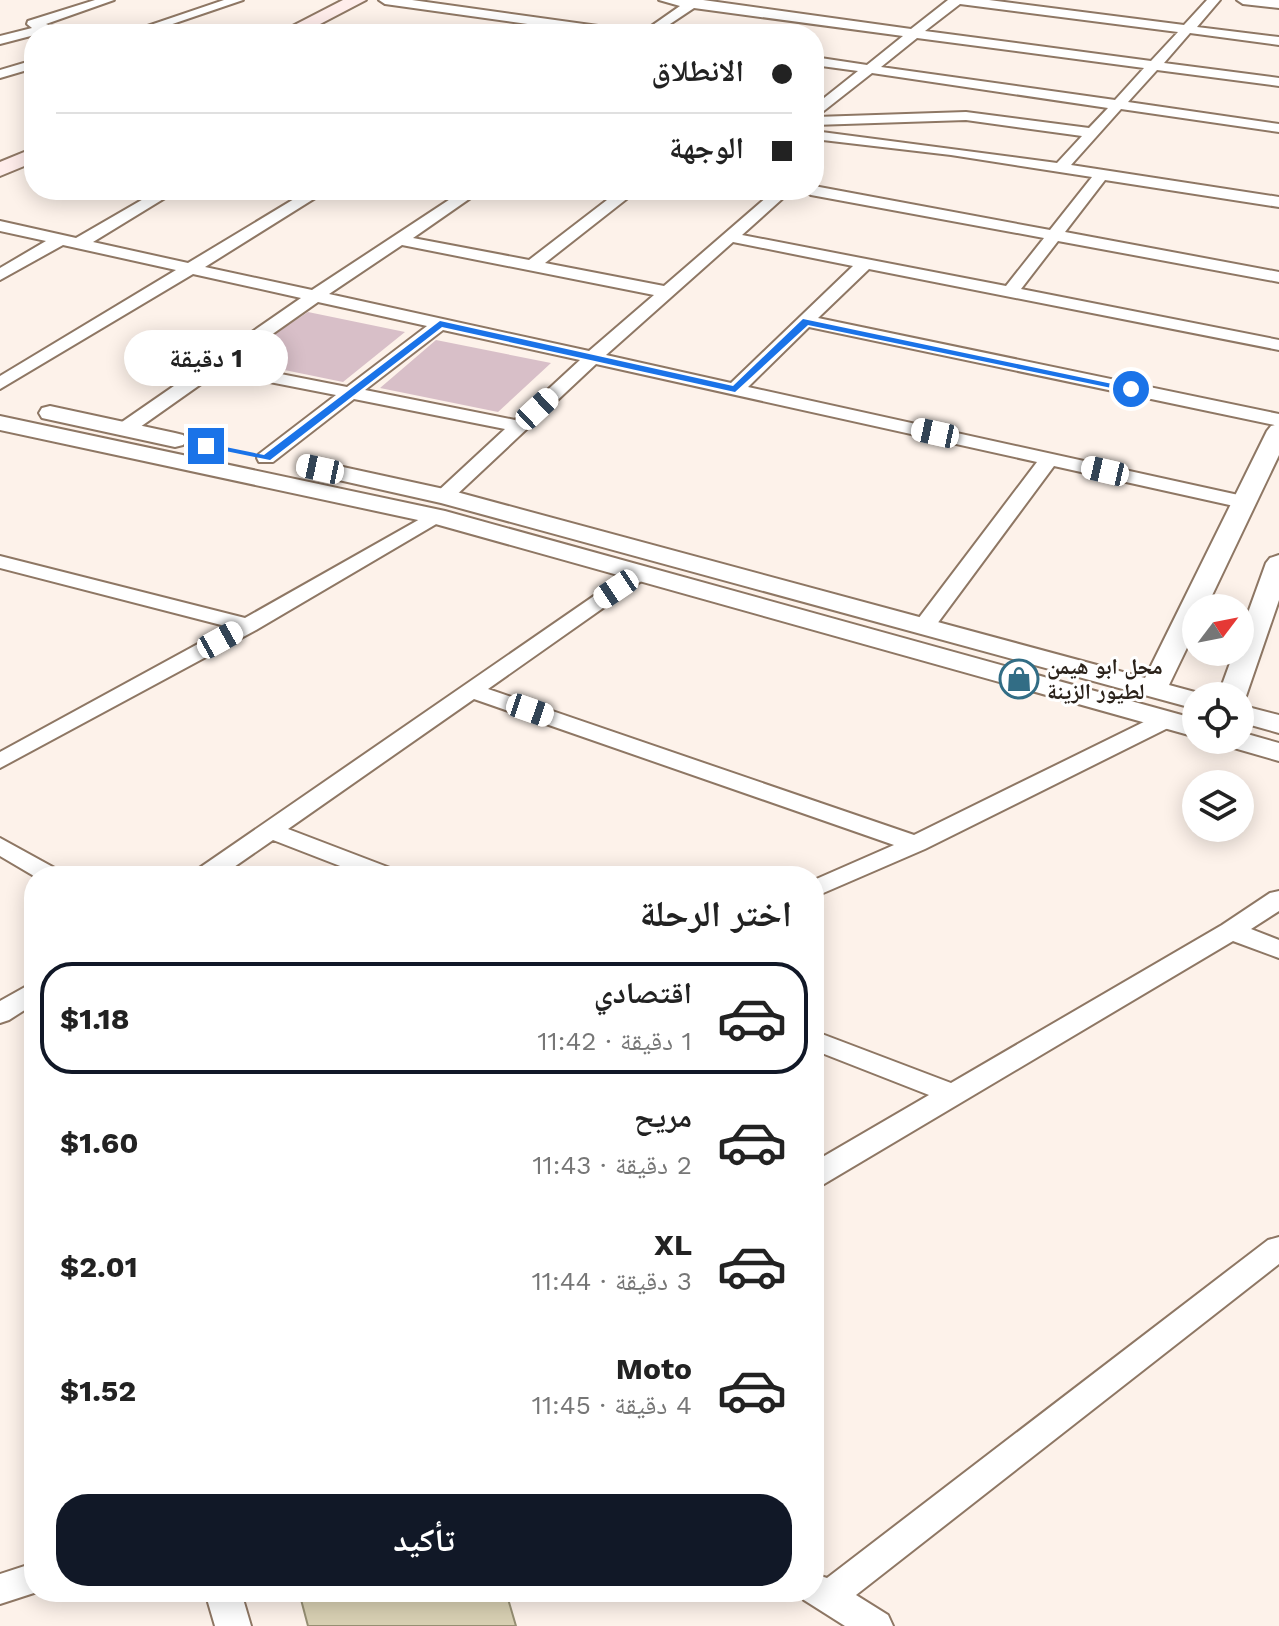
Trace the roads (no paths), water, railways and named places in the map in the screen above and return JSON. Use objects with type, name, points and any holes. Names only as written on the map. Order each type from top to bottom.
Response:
[{"type":"main road","points":[[307,24],[357,0]]},
{"type":"main road","points":[[335,24],[385,0]]},
{"type":"main road","points":[[2,170],[24,159]]},
{"type":"main road","points":[[2,170],[24,169]]},
{"type":"street","points":[[76,0],[102,2]]},
{"type":"street","points":[[161,24],[237,0]]},
{"type":"street","points":[[385,0],[555,24]]},
{"type":"street","points":[[665,0],[1279,82]]},
{"type":"street","points":[[824,105],[958,0],[1279,41]]},
{"type":"street","points":[[1061,167],[1214,0]]},
{"type":"street","points":[[1243,0],[1279,4]]},
{"type":"street","points":[[33,24],[102,2]]},
{"type":"street","points":[[661,24],[694,2]]},
{"type":"street","points":[[0,40],[24,34]]},
{"type":"street","points":[[824,62],[1279,128]]},
{"type":"street","points":[[0,74],[24,67]]},
{"type":"street","points":[[824,121],[966,116],[1092,133]]},
{"type":"street","points":[[929,149],[943,117]]},
{"type":"street","points":[[824,136],[1061,167],[1279,202]]},
{"type":"street","points":[[1010,292],[1102,174]]},
{"type":"street","points":[[824,192],[1279,277]]},
{"type":"street","points":[[0,275],[150,200]]},
{"type":"street","points":[[0,384],[303,200]]},
{"type":"street","points":[[126,428],[313,297],[459,200]]},
{"type":"street","points":[[531,266],[617,200]]},
{"type":"street","points":[[0,761],[248,625],[440,506],[593,357],[773,200]]},
{"type":"street","points":[[0,226],[1243,502]]},
{"type":"street","points":[[730,237],[1279,345]]},
{"type":"street","points":[[401,240],[667,292]]},
{"type":"street","points":[[735,389],[865,264]]},
{"type":"street","points":[[806,321],[1279,420]]},
{"type":"street","points":[[266,458],[440,324]]},
{"type":"street","points":[[215,366],[519,426]]},
{"type":"street","points":[[0,403],[266,458],[440,506],[540,545],[1182,724]]},
{"type":"street","points":[[0,423],[561,527],[1182,697]]},
{"type":"street","points":[[1204,594],[1243,502],[1279,431]]},
{"type":"street","points":[[923,627],[1049,459]]},
{"type":"street","points":[[540,545],[561,527]]},
{"type":"street","points":[[1254,618],[1279,563]]},
{"type":"street","points":[[6,567],[248,625]]},
{"type":"street","points":[[218,866],[640,573]]},
{"type":"street","points":[[1153,690],[1182,640]]},
{"type":"street","points":[[471,690],[916,844]]},
{"type":"street","points":[[1254,717],[1279,724]]},
{"type":"street","points":[[824,885],[916,844],[1166,720]]},
{"type":"street","points":[[1254,745],[1279,752]]},
{"type":"street","points":[[270,830],[363,866]]},
{"type":"street","points":[[0,845],[35,866]]},
{"type":"street","points":[[824,1170],[1231,931],[1279,899]]},
{"type":"street","points":[[1231,931],[1279,950]]},
{"type":"street","points":[[0,1014],[24,1004]]},
{"type":"street","points":[[824,1044],[953,1094]]},
{"type":"street","points":[[824,1590],[1279,1248]]},
{"type":"street","points":[[0,1589],[24,1581]]},
{"type":"street","points":[[824,1594],[875,1626]]},
{"type":"street","points":[[226,1602],[233,1626]]},
{"type":"place","name":"محل ابو هيمن لطيور الزينة","points":[[1019,679]]}]
